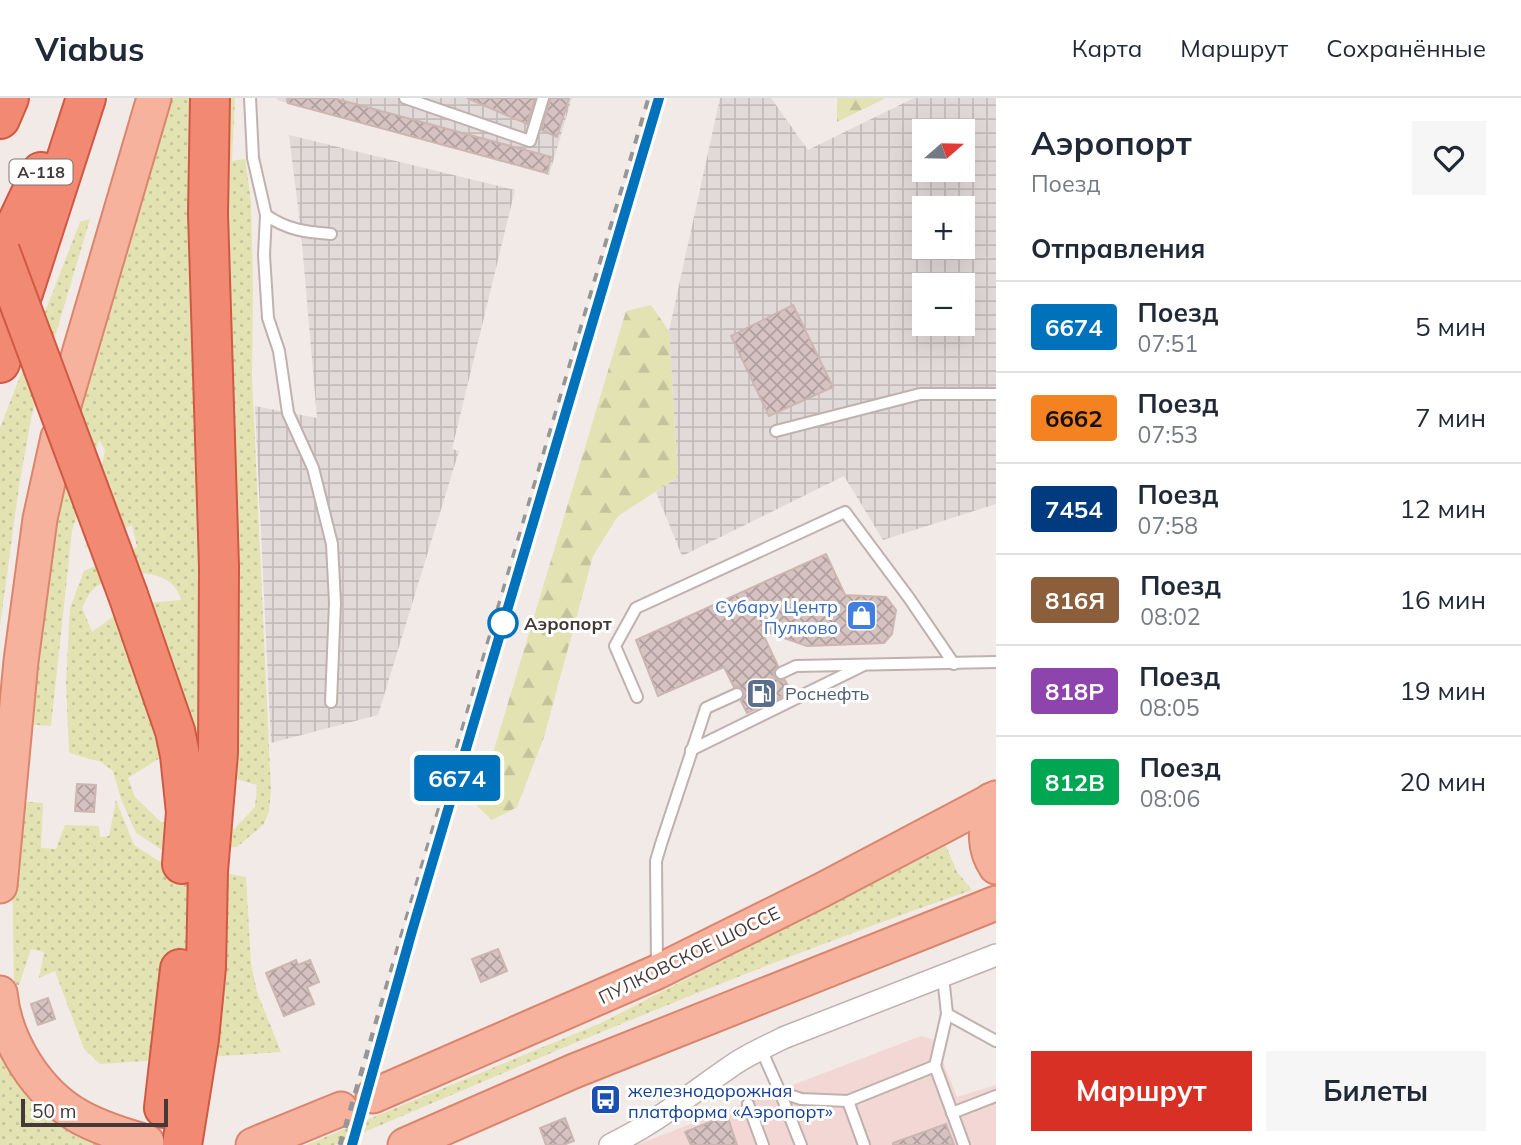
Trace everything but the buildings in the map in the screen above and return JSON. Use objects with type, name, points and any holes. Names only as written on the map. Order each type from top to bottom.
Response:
[{"type":"highway","points":[[0,119],[9,98]]},
{"type":"highway","name":"А-118","points":[[3,249],[78,98]]},
{"type":"highway","points":[[0,363],[86,98]]},
{"type":"highway","points":[[163,1144],[199,1039],[205,967],[208,870],[218,753],[219,567],[208,214],[210,98]]},
{"type":"highway","points":[[3,249],[128,595],[175,731],[180,755],[186,812],[180,963],[163,1144]]},
{"type":"main road","points":[[0,886],[21,661],[40,519],[61,421],[154,98]]},
{"type":"main road","points":[[994,799],[985,843],[988,856],[996,867]]},
{"type":"main road","name":"ПУЛКОВСКОЕ ШОССЕ","points":[[373,1096],[657,972],[822,891],[994,799]]},
{"type":"main road","points":[[405,1145],[574,1071],[996,902]]},
{"type":"main road","points":[[0,993],[12,1040],[38,1081],[60,1102],[80,1118],[163,1144]]},
{"type":"main road","points":[[253,1145],[341,1109]]},
{"type":"street","points":[[610,1145],[657,1120],[732,1065],[783,1038],[996,955]]},
{"type":"lane","points":[[250,98],[253,158],[266,215],[264,255],[268,318],[279,351],[288,413],[313,468],[332,544],[335,603],[331,702]]},
{"type":"lane","points":[[405,98],[530,141],[542,98]]},
{"type":"lane","points":[[266,215],[279,225],[301,232],[331,234]]},
{"type":"lane","points":[[776,430],[920,394],[996,394]]},
{"type":"lane","points":[[637,697],[615,646],[636,608],[845,512],[954,664]]},
{"type":"lane","points":[[781,673],[796,666],[996,662]]},
{"type":"lane","points":[[691,750],[865,665]]},
{"type":"lane","points":[[657,972],[656,861],[706,708],[737,694]]},
{"type":"lane","points":[[943,976],[947,1014],[935,1066],[964,1145]]},
{"type":"lane","points":[[947,1014],[996,1041]]},
{"type":"lane","points":[[761,1049],[801,1145]]},
{"type":"lane","points":[[780,1091],[801,1099],[848,1101],[935,1066]]},
{"type":"lane","points":[[952,1113],[996,1096]]},
{"type":"lane","points":[[848,1101],[864,1145]]},
{"type":"lane","points":[[748,1104],[763,1145]]},
{"type":"shaded area","points":[[277,98],[572,98],[549,175]]},
{"type":"shaded area","points":[[720,98],[771,98],[808,150],[914,98],[996,98],[996,504],[883,540],[844,476],[682,556],[656,492],[678,477],[669,331]]},
{"type":"shaded area","points":[[289,135],[515,190],[452,449],[459,451],[378,715],[271,743],[255,406],[317,418],[301,232]]},
{"type":"shaded area","points":[[921,1036],[934,1040],[957,1097],[996,1085],[996,1145],[636,1145]]},
{"type":"green space","points":[[168,98],[193,98],[205,745],[197,762],[146,603],[181,600],[176,588],[154,575],[125,574],[99,585],[90,593],[82,607],[92,632],[122,610],[168,753],[128,778],[135,797],[161,822],[234,829],[255,807],[257,785],[236,779],[220,164],[223,98],[235,98],[232,161],[245,159],[251,201],[252,377],[271,791],[269,811],[264,824],[237,847],[162,850],[136,833],[121,799],[113,771],[101,762],[69,753],[66,682],[70,608],[84,571],[137,547],[132,525],[85,548],[105,450],[99,440],[72,531],[51,726],[25,724],[52,489]]},
{"type":"green space","points":[[837,98],[886,98],[837,122]]},
{"type":"green space","points":[[90,219],[32,414],[19,486],[0,626],[0,428],[80,222]]},
{"type":"green space","points":[[651,305],[669,331],[678,477],[618,516],[593,556],[544,737],[517,807],[492,820],[477,806],[626,311]]},
{"type":"green space","points":[[116,800],[134,845],[159,861],[246,877],[251,964],[257,992],[281,1052],[100,1064],[84,1049],[55,971],[39,978],[44,952],[31,949],[19,985],[14,985],[12,870],[20,801],[43,803],[41,848],[56,849],[65,825],[99,826],[100,837],[109,836]]},
{"type":"green space","points":[[946,846],[957,872],[972,890],[730,980],[334,1145],[306,1145],[601,1023]]},
{"type":"green space","points":[[0,1049],[42,1108],[67,1128],[104,1145],[0,1145]]},
{"type":"railway","points":[[340,1145],[649,98]]},
{"type":"railway","points":[[352,1145],[405,957]]},
{"type":"train","name":"6674","points":[[352,1145],[412,931],[659,98]]},
{"type":"place","name":"Субару Центр Пулково","points":[[861,616]]},
{"type":"place","name":"Аэропорт","points":[[503,623]]},
{"type":"place","name":"Роснефть","points":[[762,693]]},
{"type":"place","name":"железнодорожная платформа «Аэропорт»","points":[[605,1100]]}]
